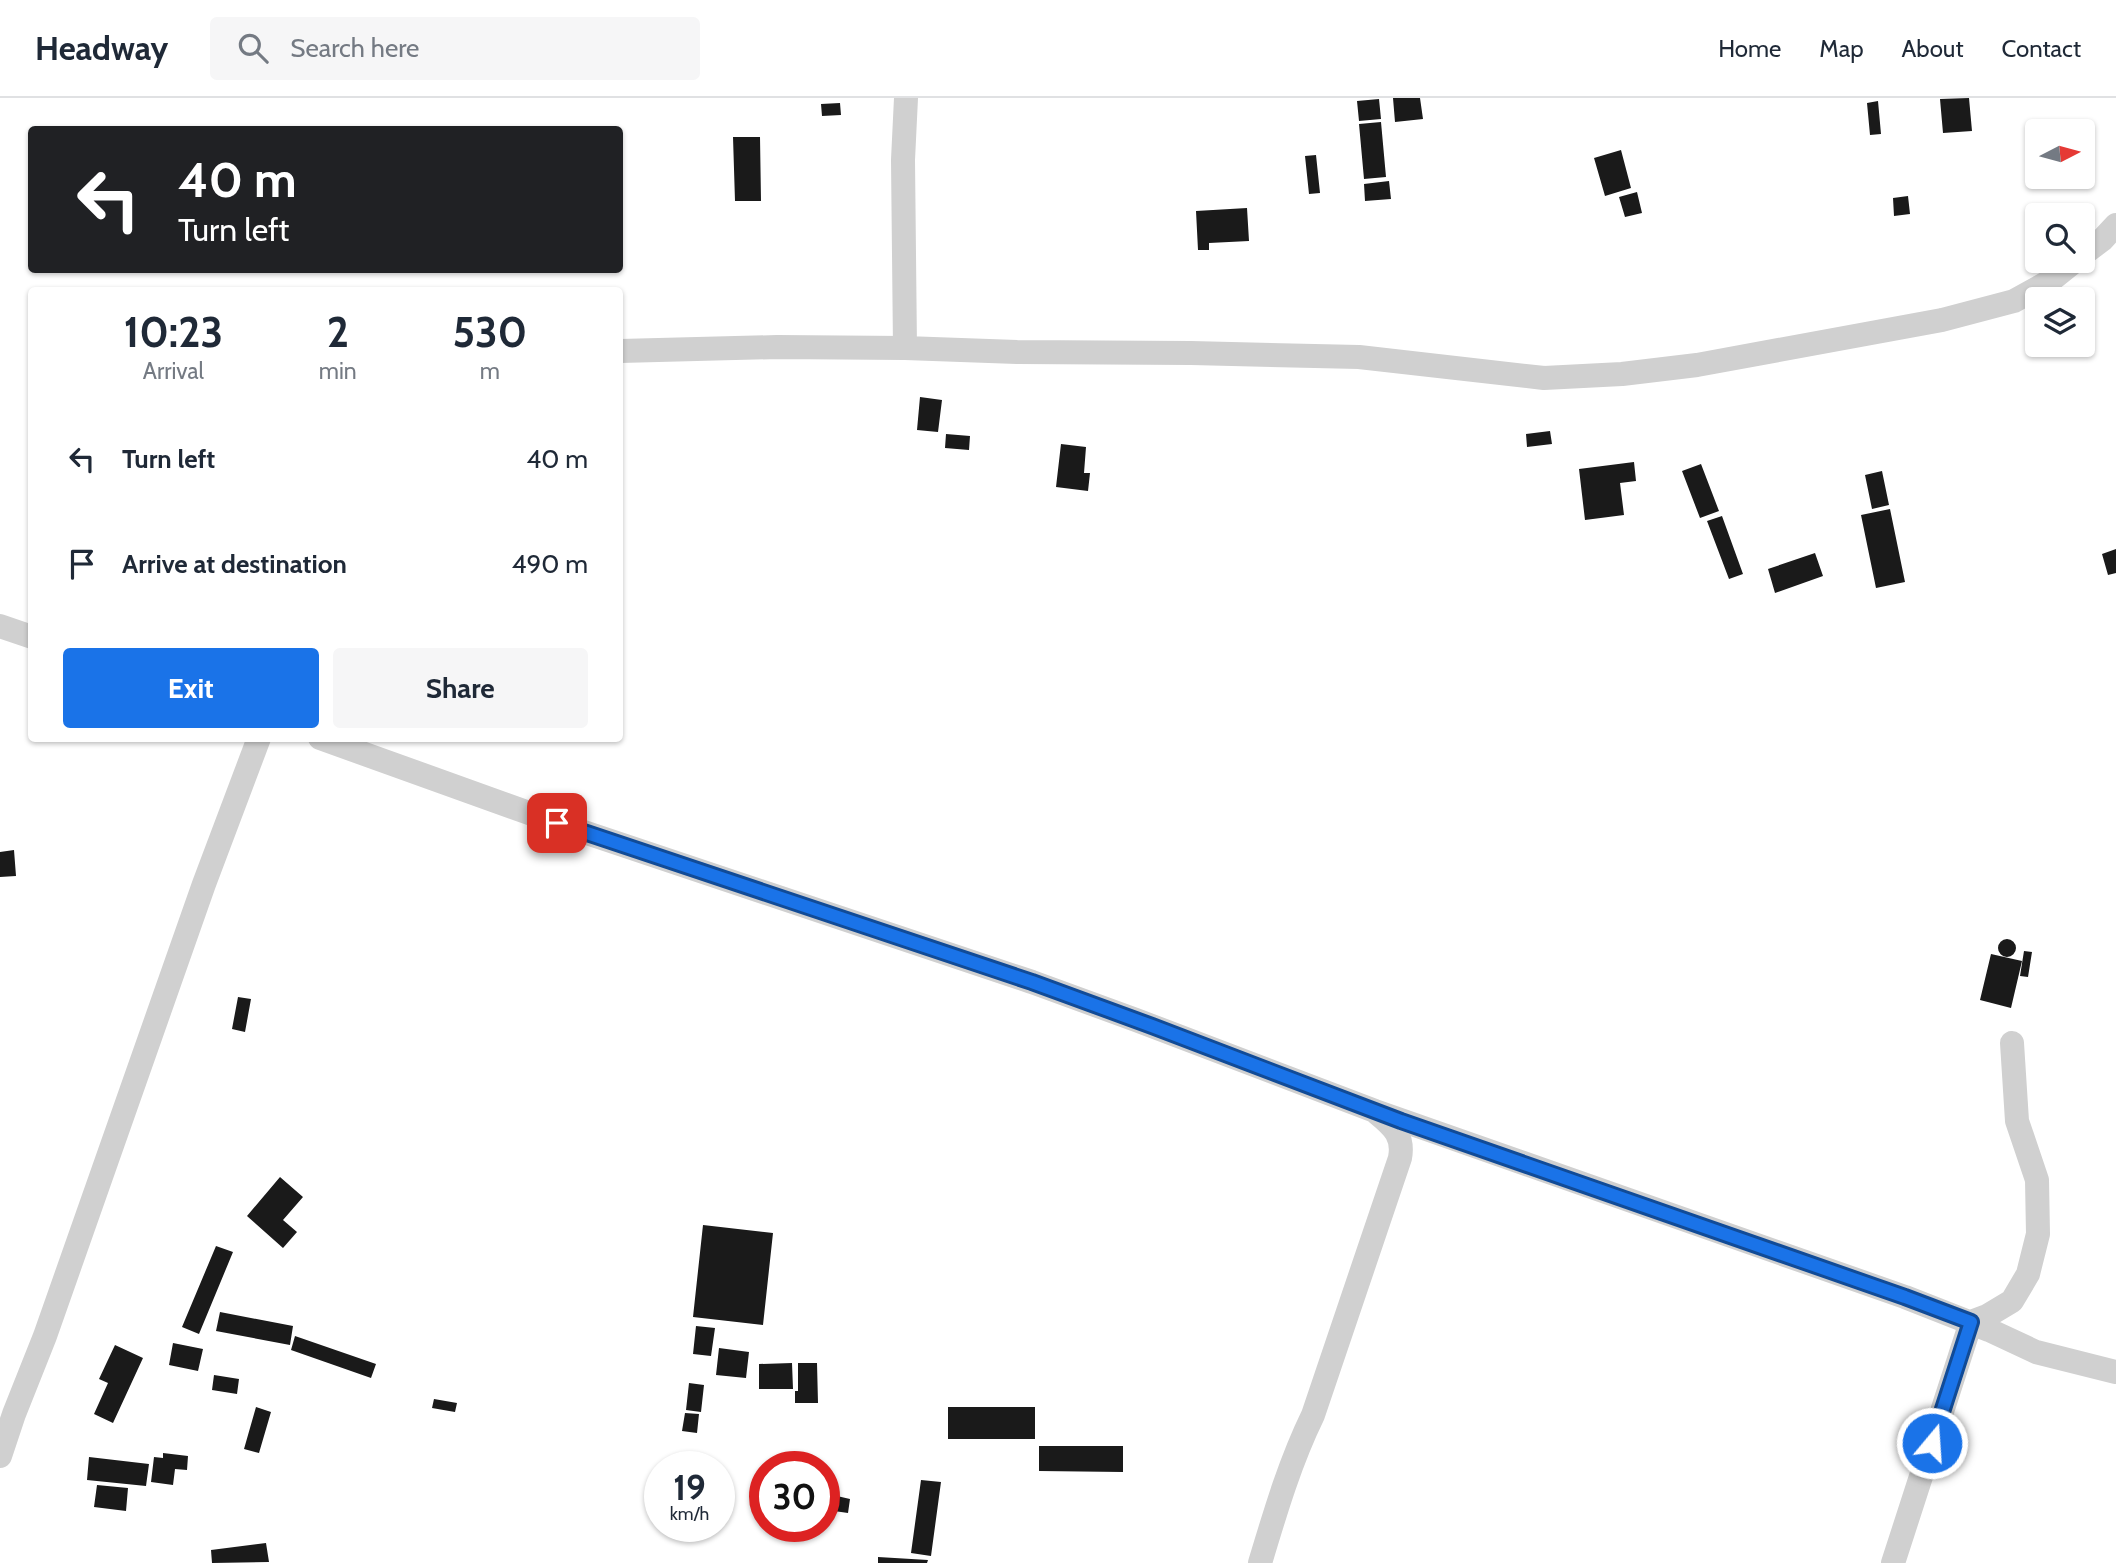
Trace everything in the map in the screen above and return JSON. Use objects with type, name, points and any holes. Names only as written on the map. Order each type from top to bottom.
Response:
[{"type":"street","points":[[905,348],[903,160],[906,98]]},
{"type":"street","points":[[2095,245],[2116,225]]},
{"type":"street","points":[[623,351],[776,347],[1191,353],[1359,357],[1544,378],[1622,374],[1697,365],[1942,320],[2014,301],[2060,273]]},
{"type":"street","points":[[0,626],[28,636]]},
{"type":"street","points":[[0,1456],[204,884],[257,742]]},
{"type":"street","points":[[331,742],[557,823],[1032,982],[1375,1111],[1905,1297],[1971,1322],[2036,1352],[2116,1371]]},
{"type":"street","points":[[1971,1322],[1987,1316],[2011,1301],[2028,1274],[2038,1234],[2038,1180],[2017,1121],[2012,1043]]},
{"type":"street","points":[[1260,1563],[1274,1514],[1313,1415],[1400,1158],[1402,1148],[1397,1131],[1375,1111]]},
{"type":"street","points":[[1893,1563],[1971,1322]]},
{"type":"building","points":[[1393,98],[1420,98],[1423,119],[1395,122]]},
{"type":"building","points":[[1969,98],[1972,131],[1943,133],[1940,99]]},
{"type":"building","points":[[1379,99],[1381,119],[1359,121],[1357,101]]},
{"type":"building","points":[[1878,101],[1881,134],[1870,135],[1867,103]]},
{"type":"building","points":[[840,103],[841,115],[822,116],[821,104]]},
{"type":"building","points":[[1381,122],[1386,177],[1364,179],[1359,124]]},
{"type":"building","points":[[733,137],[760,137],[761,201],[735,201]]},
{"type":"building","points":[[1621,150],[1631,188],[1605,196],[1594,158]]},
{"type":"building","points":[[1316,155],[1320,193],[1309,194],[1305,156]]},
{"type":"building","points":[[1389,181],[1391,199],[1365,201],[1364,184]]},
{"type":"building","points":[[1637,192],[1642,213],[1625,217],[1619,197]]},
{"type":"building","points":[[1908,196],[1910,214],[1894,216],[1893,198]]},
{"type":"building","points":[[1247,208],[1249,241],[1209,243],[1209,250],[1198,250],[1196,211]]},
{"type":"building","points":[[920,397],[942,400],[938,432],[917,430]]},
{"type":"building","points":[[1550,431],[1552,444],[1527,447],[1526,434]]},
{"type":"building","points":[[946,434],[970,436],[969,450],[945,448]]},
{"type":"building","points":[[1061,444],[1086,447],[1084,473],[1090,473],[1088,491],[1056,487]]},
{"type":"building","points":[[1634,462],[1636,481],[1620,483],[1624,515],[1585,520],[1579,469]]},
{"type":"building","points":[[1701,464],[1719,511],[1700,518],[1682,471]]},
{"type":"building","points":[[1882,471],[1889,505],[1872,509],[1865,475]]},
{"type":"building","points":[[1890,509],[1905,582],[1876,588],[1861,515]]},
{"type":"building","points":[[1722,516],[1743,574],[1729,579],[1707,521]]},
{"type":"building","points":[[2116,549],[2116,573],[2108,575],[2102,554]]},
{"type":"building","points":[[1815,553],[1823,576],[1775,593],[1768,569]]},
{"type":"building","points":[[14,850],[16,876],[0,877],[0,852]]},
{"type":"building","points":[[2007,939],[2015,944],[2016,948],[2011,956],[2007,957],[1999,952],[1998,948],[2003,940]]},
{"type":"building","points":[[2024,951],[2032,952],[2028,977],[2020,976]]},
{"type":"building","points":[[1991,954],[2022,961],[2011,1008],[1980,1000]]},
{"type":"building","points":[[238,997],[251,999],[245,1032],[232,1029]]},
{"type":"building","points":[[280,1177],[303,1197],[283,1220],[297,1232],[283,1248],[247,1216]]},
{"type":"building","points":[[703,1225],[773,1233],[763,1325],[693,1317]]},
{"type":"building","points":[[216,1246],[233,1252],[199,1334],[182,1327]]},
{"type":"building","points":[[220,1312],[293,1326],[290,1345],[216,1331]]},
{"type":"building","points":[[696,1326],[715,1328],[711,1356],[693,1354]]},
{"type":"building","points":[[295,1336],[376,1364],[371,1378],[291,1350]]},
{"type":"building","points":[[173,1343],[203,1349],[198,1371],[169,1365]]},
{"type":"building","points":[[115,1345],[143,1358],[113,1423],[94,1414],[108,1383],[99,1379]]},
{"type":"building","points":[[719,1348],[749,1352],[746,1378],[716,1375]]},
{"type":"building","points":[[792,1363],[793,1389],[759,1389],[759,1364]]},
{"type":"building","points":[[798,1363],[817,1363],[818,1403],[795,1403]]},
{"type":"building","points":[[214,1375],[239,1379],[237,1394],[212,1390]]},
{"type":"building","points":[[689,1383],[704,1385],[701,1412],[686,1410]]},
{"type":"building","points":[[434,1399],[457,1403],[455,1412],[432,1408]]},
{"type":"building","points":[[256,1407],[271,1412],[259,1453],[244,1449]]},
{"type":"building","points":[[948,1407],[1035,1407],[1035,1439],[948,1439]]},
{"type":"building","points":[[685,1413],[699,1414],[697,1433],[682,1431]]},
{"type":"building","points":[[1039,1446],[1123,1446],[1123,1472],[1039,1471]]},
{"type":"building","points":[[163,1453],[188,1456],[187,1470],[175,1469],[173,1485],[151,1482],[154,1457],[163,1458]]},
{"type":"building","points":[[89,1457],[149,1464],[146,1486],[87,1480]]},
{"type":"building","points":[[921,1480],[941,1482],[931,1556],[911,1553]]},
{"type":"building","points":[[97,1485],[128,1488],[126,1511],[94,1507]]},
{"type":"building","points":[[840,1497],[850,1499],[848,1513],[840,1512]]},
{"type":"building","points":[[266,1543],[269,1562],[212,1563],[211,1550]]},
{"type":"building","points":[[878,1557],[928,1560],[927,1563],[878,1563]]},
{"type":"route","points":[[557,823],[1032,982],[1401,1121],[1971,1322],[1932,1443]]}]
